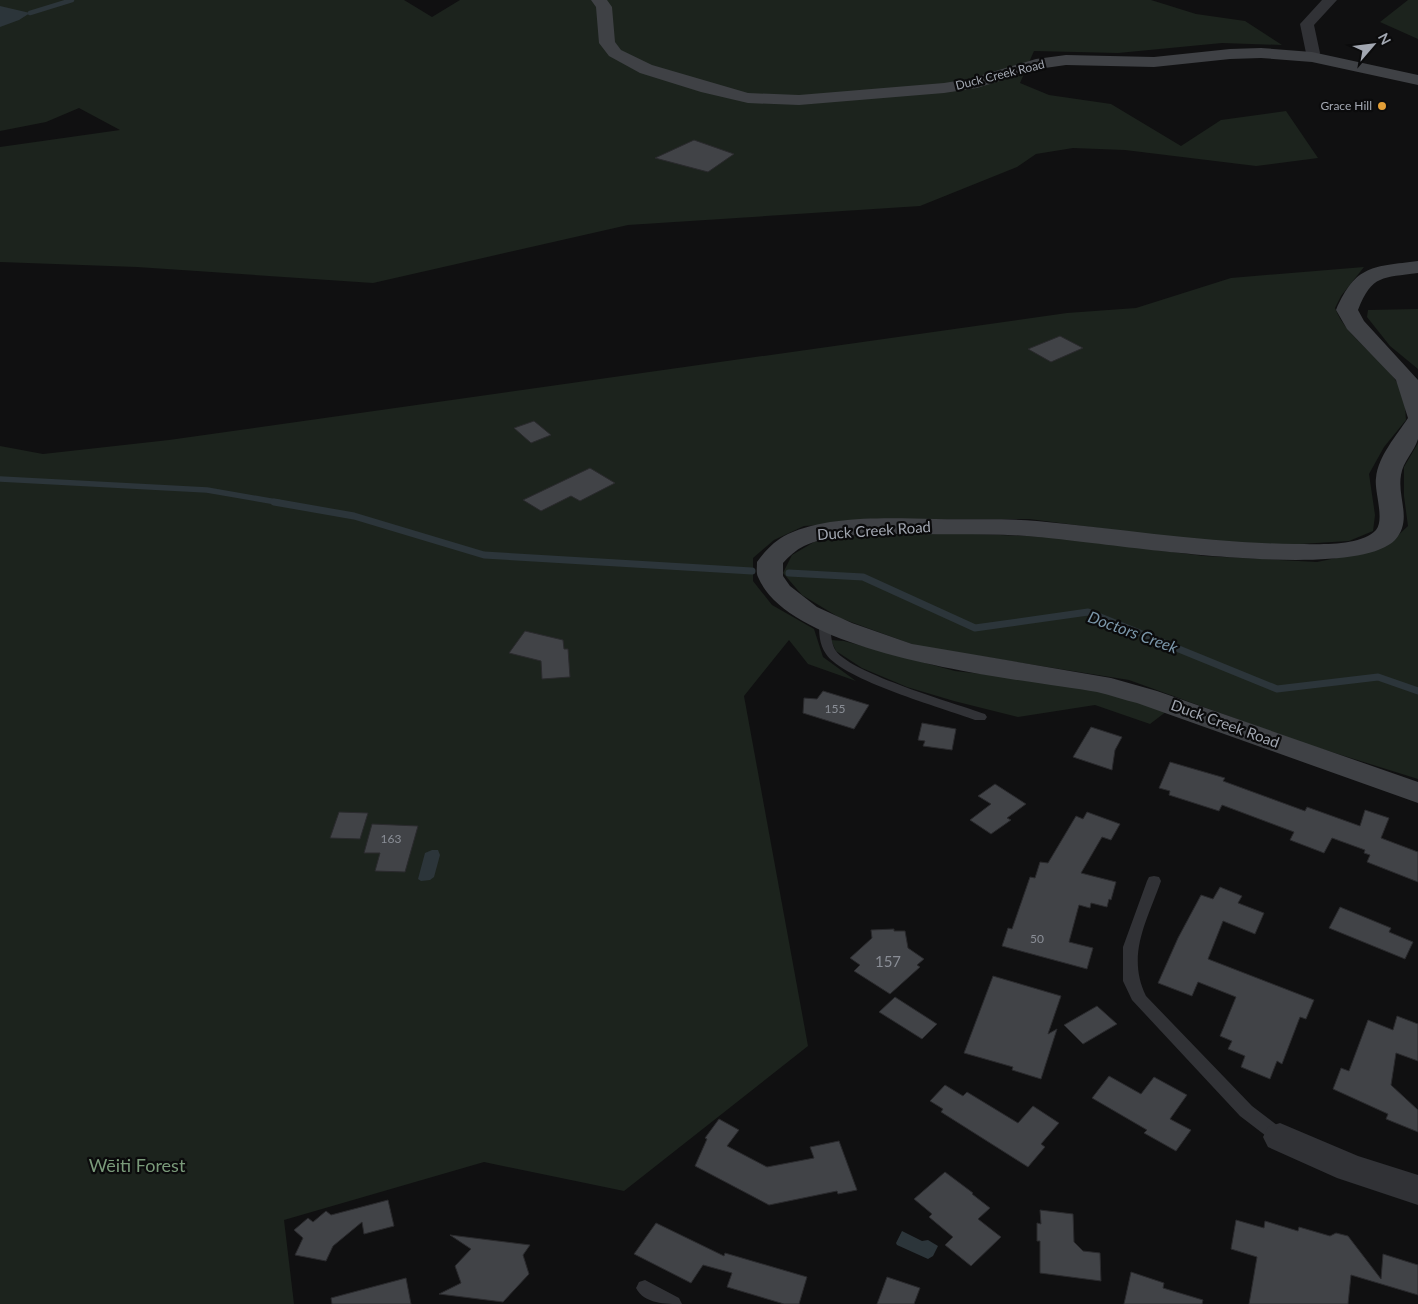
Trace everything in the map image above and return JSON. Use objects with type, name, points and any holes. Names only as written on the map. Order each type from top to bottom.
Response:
[{"type":"street","name":"Duck Creek Road","points":[[599,0],[604,7],[606,43],[627,60],[646,69],[707,88],[748,98],[774,100],[836,98],[944,88],[971,84],[1036,64],[1066,60],[1154,62],[1230,54],[1261,53],[1312,57],[1418,80]]},
{"type":"street","points":[[1312,57],[1314,53],[1307,24],[1330,0]]},
{"type":"street","points":[[1418,267],[1368,277],[1352,297],[1347,310],[1355,324],[1406,378],[1414,397],[1418,416]]},
{"type":"street","name":"Duck Creek Road","points":[[1418,421],[1398,452],[1388,476],[1392,523],[1386,535],[1369,544],[1332,551],[1269,552],[1130,540],[1046,530],[906,526],[832,531],[802,537],[783,547],[770,562],[770,576],[781,592],[808,613],[842,629],[907,652],[994,668],[1101,684],[1147,697],[1418,793]]},
{"type":"street","points":[[1280,1138],[1349,1168],[1418,1190]]},
{"type":"lane","points":[[825,621],[825,638],[831,653],[849,668],[875,680],[980,717]]},
{"type":"lane","points":[[1154,881],[1130,946],[1131,981],[1140,1000],[1246,1111],[1280,1138]]},
{"type":"lane","points":[[645,1288],[673,1304]]},
{"type":"green space","points":[[0,0],[404,0],[432,17],[460,0],[1151,0],[1196,14],[1245,21],[1282,45],[1222,43],[1118,53],[1034,51],[1020,83],[1049,95],[1111,104],[1181,146],[1221,120],[1286,111],[1318,158],[1256,166],[1125,150],[1073,148],[1036,154],[1017,167],[920,206],[628,225],[373,283],[137,267],[0,262],[0,147],[120,130],[79,108],[46,122],[0,131]]},
{"type":"green space","points":[[1408,0],[1418,0],[1418,39],[1380,22]]},
{"type":"green space","name":"Wēiti Forest","points":[[1364,267],[1341,296],[1335,308],[1348,330],[1386,368],[1401,389],[1404,396],[1406,420],[1384,447],[1369,474],[1375,515],[1373,531],[1349,541],[1284,545],[1184,539],[1029,519],[920,519],[804,526],[774,540],[753,558],[753,581],[772,605],[814,629],[823,657],[856,681],[808,664],[789,640],[744,696],[808,1046],[624,1191],[484,1162],[284,1220],[294,1304],[0,1304],[0,446],[43,454],[169,440],[1067,313],[1136,308],[1231,278]]},
{"type":"green space","points":[[1418,309],[1418,369],[1390,346],[1367,317],[1368,310]]},
{"type":"green space","points":[[1418,443],[1418,779],[1306,744],[1129,680],[917,646],[840,618],[802,595],[783,573],[792,555],[814,542],[854,536],[952,533],[1051,537],[1204,556],[1317,562],[1360,553],[1390,543],[1408,526],[1404,496],[1404,467]]},
{"type":"green space","points":[[831,640],[844,641],[955,671],[1018,678],[1114,694],[1167,711],[1150,724],[1095,705],[1018,717],[907,687],[862,668],[836,651]]},
{"type":"shaded area","points":[[0,6],[30,13],[19,20],[0,27]]},
{"type":"shaded area","points":[[438,850],[440,855],[434,877],[430,880],[421,881],[418,879],[425,853]]},
{"type":"shaded area","points":[[902,1231],[922,1241],[928,1240],[938,1246],[933,1256],[928,1259],[897,1245],[896,1243]]},
{"type":"building","points":[[694,140],[734,154],[708,172],[655,158]]},
{"type":"building","points":[[1060,336],[1083,348],[1051,362],[1028,349]]},
{"type":"building","points":[[534,421],[551,435],[531,443],[514,428]]},
{"type":"building","points":[[590,468],[615,483],[580,501],[571,496],[541,511],[523,500]]},
{"type":"building","points":[[525,631],[563,640],[564,649],[568,649],[570,677],[542,679],[541,661],[509,653]]},
{"type":"building","points":[[823,691],[869,705],[854,729],[803,713],[804,698],[817,699]]},
{"type":"building","points":[[922,723],[956,729],[952,750],[923,746],[925,741],[918,740]]},
{"type":"building","points":[[1091,727],[1122,737],[1115,750],[1112,770],[1073,757]]},
{"type":"building","points":[[1170,762],[1225,778],[1223,781],[1305,811],[1307,807],[1360,826],[1365,810],[1389,818],[1381,838],[1418,852],[1418,882],[1367,862],[1370,855],[1364,853],[1365,850],[1332,838],[1324,853],[1290,840],[1294,832],[1222,805],[1219,811],[1169,795],[1170,791],[1159,788]]},
{"type":"building","points":[[995,784],[1026,804],[1007,818],[1011,820],[991,834],[970,820],[991,804],[978,796]]},
{"type":"building","points":[[339,812],[368,813],[360,839],[330,838]]},
{"type":"building","points":[[1087,812],[1120,824],[1111,840],[1102,837],[1081,873],[1116,882],[1107,907],[1091,903],[1090,908],[1079,905],[1069,942],[1093,948],[1087,969],[1002,946],[1008,928],[1012,929],[1030,877],[1035,878],[1040,862],[1048,863],[1076,816],[1083,819]]},
{"type":"building","points":[[372,824],[418,826],[405,872],[375,871],[380,853],[364,853]]},
{"type":"building","points":[[1220,887],[1242,896],[1238,903],[1264,913],[1255,934],[1223,921],[1208,959],[1314,1000],[1306,1019],[1300,1017],[1282,1064],[1277,1061],[1270,1079],[1241,1067],[1245,1056],[1228,1049],[1232,1041],[1220,1036],[1236,997],[1198,982],[1192,996],[1158,983],[1178,938],[1201,895],[1213,899]]},
{"type":"building","points":[[1340,907],[1391,928],[1389,932],[1413,942],[1405,959],[1329,928]]},
{"type":"building","points":[[894,929],[894,931],[905,931],[908,948],[924,959],[917,965],[920,967],[890,994],[854,971],[860,965],[850,958],[872,938],[871,930]]},
{"type":"building","points":[[993,976],[1061,996],[1048,1034],[1057,1029],[1041,1079],[1012,1070],[1013,1067],[964,1053]]},
{"type":"building","points":[[895,997],[937,1024],[922,1039],[879,1012]]},
{"type":"building","points":[[1097,1006],[1117,1024],[1083,1044],[1064,1025]]},
{"type":"building","points":[[1397,1016],[1418,1024],[1418,1061],[1396,1053],[1391,1085],[1418,1110],[1418,1132],[1386,1119],[1388,1114],[1333,1089],[1341,1068],[1349,1071],[1368,1020],[1393,1030]]},
{"type":"building","points":[[1109,1076],[1141,1094],[1154,1077],[1187,1095],[1170,1119],[1191,1130],[1176,1151],[1144,1133],[1147,1130],[1092,1098]]},
{"type":"building","points":[[945,1085],[963,1096],[967,1092],[1018,1123],[1033,1106],[1059,1123],[1041,1144],[1045,1147],[1028,1167],[941,1112],[943,1109],[930,1101]]},
{"type":"building","points":[[719,1119],[739,1130],[727,1146],[767,1167],[814,1158],[810,1147],[839,1141],[857,1190],[838,1194],[837,1191],[769,1205],[695,1166],[707,1139],[705,1138]]},
{"type":"building","points":[[945,1172],[990,1208],[978,1219],[1001,1237],[971,1266],[945,1245],[953,1237],[929,1217],[932,1214],[914,1199]]},
{"type":"building","points":[[388,1200],[394,1226],[364,1234],[362,1222],[333,1246],[326,1261],[295,1255],[303,1238],[294,1230],[308,1218],[313,1222],[326,1211],[331,1215]]},
{"type":"building","points":[[1040,1210],[1073,1214],[1074,1242],[1083,1251],[1100,1253],[1101,1281],[1040,1273],[1040,1241],[1037,1241],[1037,1223],[1041,1224]]},
{"type":"building","points":[[1236,1220],[1264,1228],[1265,1221],[1298,1231],[1299,1227],[1330,1236],[1336,1233],[1348,1236],[1381,1279],[1383,1254],[1418,1265],[1418,1295],[1351,1275],[1348,1304],[1249,1304],[1257,1257],[1231,1249]]},
{"type":"building","points":[[656,1223],[724,1256],[725,1253],[807,1277],[799,1304],[784,1304],[727,1287],[732,1273],[703,1265],[691,1283],[634,1254]]},
{"type":"building","points":[[450,1235],[530,1245],[523,1255],[529,1274],[503,1302],[439,1294],[461,1283],[455,1266],[471,1249]]},
{"type":"building","points":[[1131,1272],[1164,1283],[1163,1288],[1203,1300],[1202,1304],[1124,1304]]},
{"type":"building","points":[[887,1277],[920,1288],[914,1304],[877,1304]]},
{"type":"building","points":[[406,1278],[411,1304],[332,1304],[331,1298]]},
{"type":"waterway","points":[[30,13],[72,0]]},
{"type":"waterway","points":[[0,479],[207,490],[282,503]]},
{"type":"waterway","points":[[274,502],[354,516],[484,555],[752,571]]},
{"type":"waterway","name":"Doctors Creek","points":[[789,573],[863,577],[975,628],[1088,612],[1277,689],[1378,677],[1418,691]]},
{"type":"place","name":"Grace Hill","points":[[1382,106]]}]
